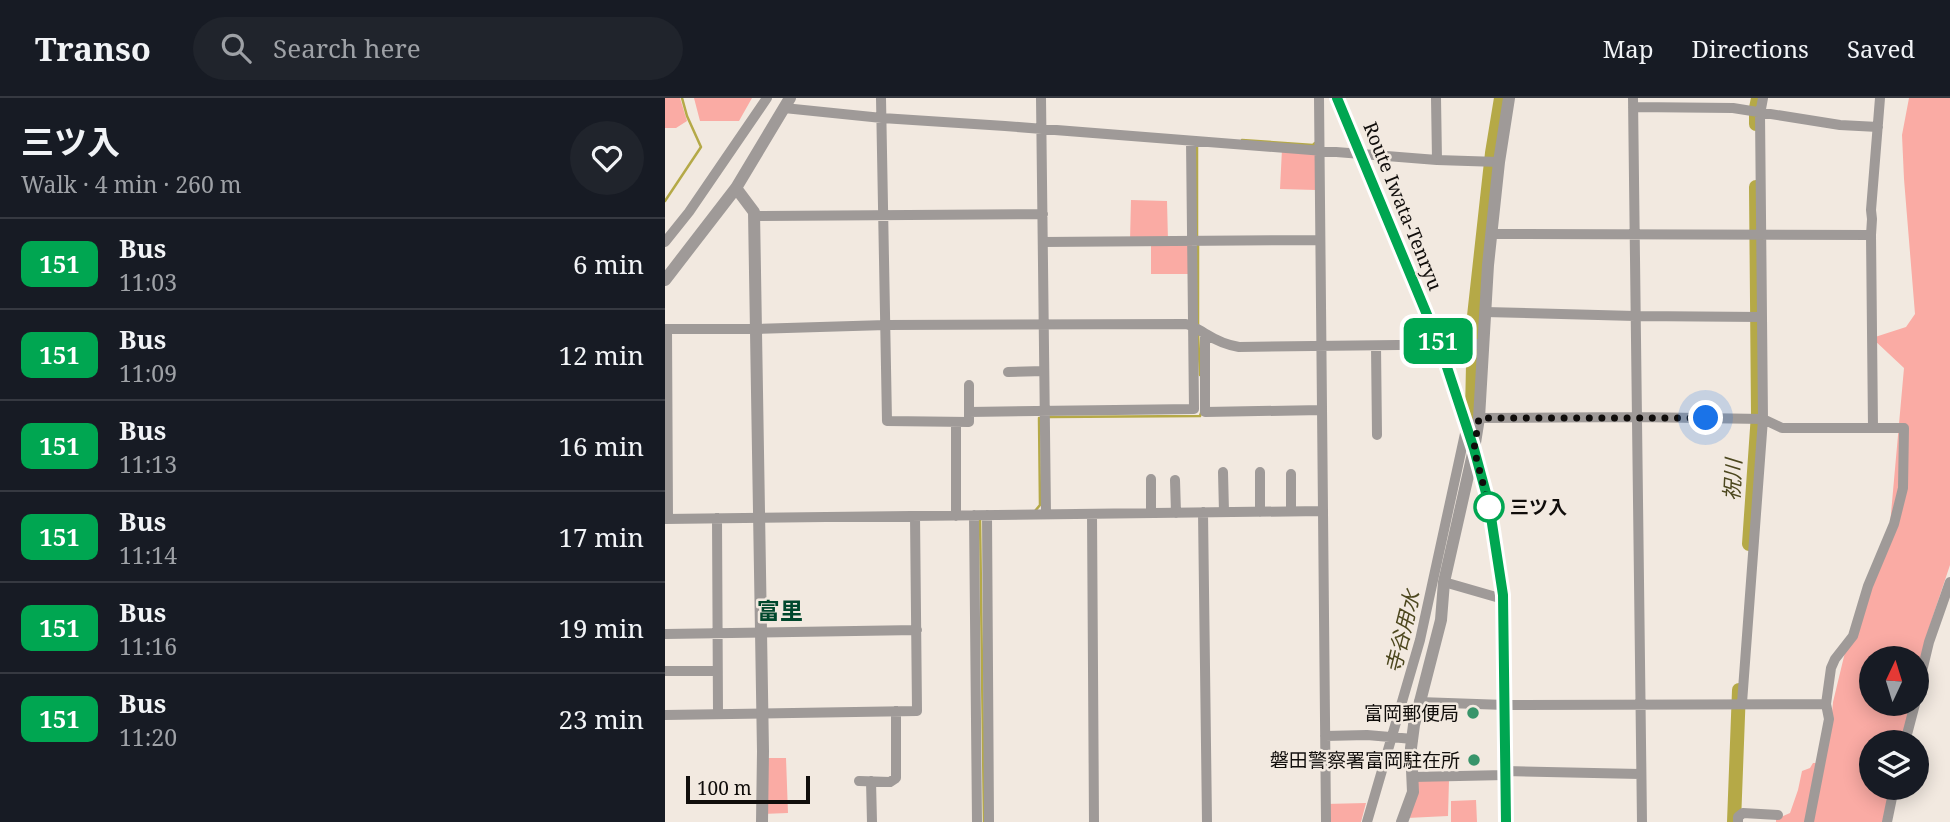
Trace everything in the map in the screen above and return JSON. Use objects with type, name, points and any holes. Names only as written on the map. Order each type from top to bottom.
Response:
[{"type":"main road","name":"Route Iwata-Tenryu","points":[[1337,98],[1440,346],[1489,504],[1503,599],[1506,822]]},
{"type":"street","points":[[665,242],[689,212],[767,98]]},
{"type":"street","points":[[881,98],[887,421],[969,422],[969,385]]},
{"type":"street","points":[[1041,98],[1046,514]]},
{"type":"street","points":[[1319,98],[1325,822]]},
{"type":"street","points":[[1436,98],[1437,160]]},
{"type":"street","points":[[1402,822],[1413,792],[1413,739],[1419,702],[1441,620],[1444,582],[1479,418],[1491,234],[1509,98]]},
{"type":"street","points":[[1739,703],[1763,419],[1760,114],[1763,98]]},
{"type":"street","points":[[1873,428],[1871,210],[1880,98]]},
{"type":"street","points":[[1641,822],[1633,102],[1733,108],[1840,125],[1878,127]]},
{"type":"street","points":[[665,280],[736,188],[787,103],[882,118],[1437,160],[1499,162]]},
{"type":"street","points":[[969,412],[1194,409],[1191,141]]},
{"type":"street","points":[[736,188],[754,212],[762,822]]},
{"type":"street","points":[[754,216],[1043,214]]},
{"type":"street","points":[[1491,234],[1871,235]]},
{"type":"street","points":[[1043,242],[1320,240]]},
{"type":"street","points":[[1485,312],[1762,317]]},
{"type":"street","points":[[1323,511],[666,519],[666,329],[1043,324],[1193,325],[1228,345],[1239,347],[1483,344]]},
{"type":"street","points":[[1205,334],[1205,412],[1322,411]]},
{"type":"street","points":[[1376,346],[1377,435]]},
{"type":"street","points":[[1008,372],[1044,371]]},
{"type":"street","points":[[1479,418],[1763,419],[1782,428],[1904,428],[1903,488],[1894,524],[1868,586],[1853,636],[1831,668],[1826,704],[1829,719],[1809,822]]},
{"type":"street","points":[[956,422],[957,516]]},
{"type":"street","points":[[1367,822],[1420,640],[1466,428]]},
{"type":"street","points":[[1223,472],[1224,512]]},
{"type":"street","points":[[1260,472],[1260,512]]},
{"type":"street","points":[[1291,474],[1291,511]]},
{"type":"street","points":[[1151,479],[1151,513]]},
{"type":"street","points":[[1175,480],[1176,513]]},
{"type":"street","points":[[1462,499],[1481,498],[1489,504]]},
{"type":"street","points":[[1203,512],[1206,822]]},
{"type":"street","points":[[1092,514],[1094,822]]},
{"type":"street","points":[[974,515],[977,822]]},
{"type":"street","points":[[987,515],[989,822]]},
{"type":"street","points":[[665,715],[917,711],[915,516]]},
{"type":"street","points":[[716,518],[718,714]]},
{"type":"street","points":[[1444,582],[1503,599]]},
{"type":"street","points":[[1928,646],[1950,582]]},
{"type":"street","points":[[665,634],[917,629]]},
{"type":"street","points":[[665,671],[717,671]]},
{"type":"street","points":[[1419,702],[1505,705],[1826,704]]},
{"type":"street","points":[[859,781],[891,782],[896,778],[896,711]]},
{"type":"street","points":[[1325,736],[1367,735],[1413,739]]},
{"type":"street","points":[[1413,776],[1505,773],[1640,774]]},
{"type":"street","points":[[871,781],[872,822]]},
{"type":"street","points":[[1887,822],[1892,800]]},
{"type":"street","points":[[1738,822],[1738,817],[1743,813],[1778,815]]},
{"type":"shaded area","points":[[665,98],[680,98],[687,121],[676,128],[665,128]]},
{"type":"shaded area","points":[[694,98],[752,98],[739,121],[700,121]]},
{"type":"shaded area","points":[[1909,98],[1950,98],[1950,565],[1925,646],[1859,646],[1859,716],[1911,716],[1908,730],[1859,730],[1859,800],[1895,800],[1890,822],[1776,822],[1776,819],[1790,813],[1802,771],[1816,763],[1830,735],[1833,702],[1847,644],[1889,536],[1904,368],[1872,338],[1906,327],[1915,314],[1902,135]]},
{"type":"shaded area","points":[[1282,149],[1317,152],[1316,190],[1280,189]]},
{"type":"shaded area","points":[[1131,200],[1167,201],[1168,241],[1192,241],[1192,274],[1151,274],[1151,241],[1130,241]]},
{"type":"shaded area","points":[[763,758],[786,758],[788,813],[762,814]]},
{"type":"shaded area","points":[[1418,779],[1449,780],[1448,816],[1407,818]]},
{"type":"shaded area","points":[[1476,800],[1477,822],[1451,822],[1451,801]]},
{"type":"shaded area","points":[[1366,803],[1361,822],[1326,822],[1325,804]]},
{"type":"waterway","points":[[665,201],[701,147],[682,98]]},
{"type":"waterway","name":"寺谷用水","points":[[1472,413],[1474,316],[1492,153],[1501,98]]},
{"type":"waterway","name":"祝川","points":[[1756,124],[1758,98]]},
{"type":"waterway","points":[[1242,140],[1315,143]]},
{"type":"waterway","points":[[1197,144],[1197,239]]},
{"type":"waterway","name":"祝川","points":[[1749,544],[1758,414],[1756,187]]},
{"type":"waterway","points":[[1198,245],[1198,326]]},
{"type":"waterway","points":[[1198,333],[1200,375]]},
{"type":"waterway","points":[[1049,417],[1200,416],[1201,413]]},
{"type":"waterway","points":[[1035,511],[1040,505],[1039,418],[1042,418]]},
{"type":"waterway","points":[[980,516],[984,822]]},
{"type":"waterway","name":"祝川","points":[[1734,822],[1739,690]]},
{"type":"bus line","name":"151","points":[[1337,98],[1440,346],[1489,504],[1503,595],[1506,822]]},
{"type":"place","name":"三ツ入","points":[[1489,507]]},
{"type":"place","name":"富岡郵便局","points":[[1473,713]]},
{"type":"place","name":"磐田警察署富岡駐在所","points":[[1474,760]]},
{"type":"district","name":"富里","points":[[780,611]]},
{"type":"route","points":[[1489,507],[1474,449],[1479,418],[1706,418]]}]
